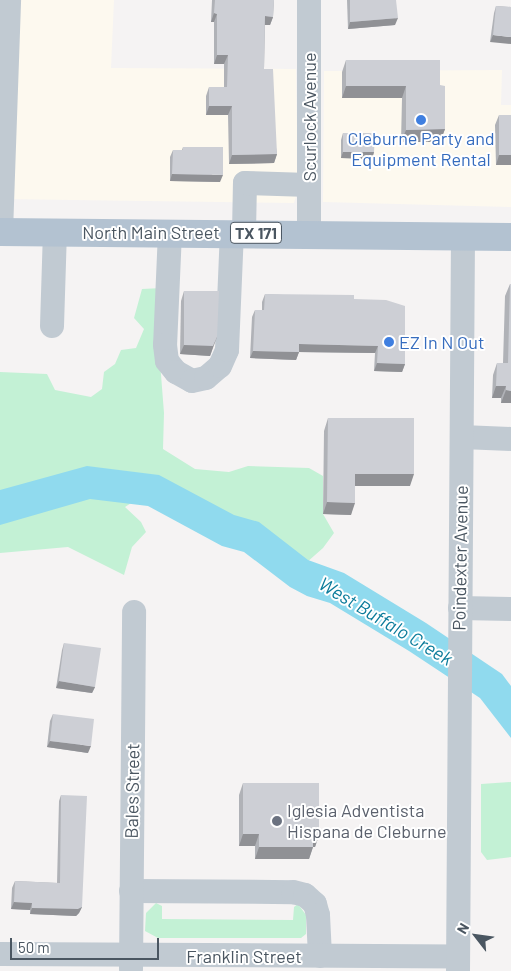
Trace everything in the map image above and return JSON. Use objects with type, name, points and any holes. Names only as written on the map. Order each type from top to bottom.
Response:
[{"type":"main road","name":"North Main Street","points":[[0,232],[170,232],[511,237]]},
{"type":"street","points":[[0,232],[9,0]]},
{"type":"street","name":"Scurlock Avenue","points":[[309,234],[310,0]]},
{"type":"street","points":[[170,232],[164,345],[167,361],[176,372],[192,380],[206,378],[220,366],[227,350],[238,233],[245,183],[309,185]]},
{"type":"street","points":[[52,326],[54,232]]},
{"type":"street","name":"Poindexter Avenue","points":[[458,963],[463,236]]},
{"type":"street","points":[[462,437],[511,439]]},
{"type":"street","points":[[460,618],[511,609]]},
{"type":"street","name":"Bales Street","points":[[131,963],[134,612]]},
{"type":"street","points":[[131,891],[293,892],[305,895],[315,904],[318,915],[320,956]]},
{"type":"street","name":"Franklin Street","points":[[0,954],[131,963],[290,964],[320,956],[458,963]]},
{"type":"shaded area","points":[[0,0],[114,0],[111,68],[296,69],[298,190],[294,203],[0,199]]},
{"type":"shaded area","points":[[502,70],[501,105],[511,105],[511,207],[323,202],[324,71]]},
{"type":"green space","points":[[162,288],[158,336],[164,413],[163,449],[195,469],[229,472],[248,466],[309,468],[323,476],[323,514],[334,533],[323,548],[306,563],[139,498],[125,507],[141,522],[146,532],[132,547],[124,575],[68,547],[0,553],[0,372],[47,374],[55,390],[91,397],[102,389],[104,372],[115,364],[121,350],[136,348],[144,329],[134,318],[142,289]]},
{"type":"green space","points":[[511,782],[511,857],[487,860],[481,852],[481,784]]},
{"type":"green space","points":[[156,903],[162,906],[162,919],[293,920],[294,907],[298,904],[306,915],[306,934],[301,938],[158,938],[145,931],[146,913]]},
{"type":"water","name":"West Buffalo Creek","points":[[87,466],[159,475],[234,515],[259,522],[308,560],[344,573],[426,623],[502,674],[511,686],[511,738],[480,698],[409,651],[330,603],[307,596],[290,587],[244,552],[222,546],[148,506],[90,499],[0,525],[0,490]]},
{"type":"building","points":[[215,0],[274,0],[273,17],[265,16],[264,69],[273,69],[277,154],[232,155],[232,106],[209,106],[209,87],[227,87],[228,55],[217,55]]},
{"type":"building","points":[[350,0],[396,0],[398,18],[350,22]]},
{"type":"building","points":[[496,6],[511,7],[511,37],[493,35]]},
{"type":"building","name":"Cleburne Party and Equipment Rental","points":[[346,60],[440,60],[440,85],[445,86],[445,129],[406,130],[406,86],[346,86]]},
{"type":"building","points":[[499,115],[511,115],[511,155],[499,155]]},
{"type":"building","points":[[343,133],[375,133],[374,152],[343,152]]},
{"type":"building","points":[[183,147],[223,147],[223,175],[172,174],[173,150],[183,150]]},
{"type":"building","points":[[510,284],[511,391],[506,390],[506,386],[496,386],[497,363],[508,363]]},
{"type":"building","points":[[184,291],[219,291],[217,337],[213,346],[184,345]]},
{"type":"building","points":[[265,294],[354,295],[354,299],[386,300],[405,306],[405,364],[377,363],[378,346],[299,344],[299,352],[253,351],[255,310],[264,310]]},
{"type":"building","points":[[328,418],[414,418],[414,474],[355,474],[355,503],[327,502]]},
{"type":"building","points":[[64,643],[101,648],[95,687],[59,681]]},
{"type":"building","points":[[53,714],[94,719],[91,746],[50,741]]},
{"type":"building","name":"Iglesia Adventista Hispana de Cleburne","points":[[243,783],[319,783],[319,835],[313,834],[313,847],[259,847],[259,834],[243,834]]},
{"type":"building","points":[[61,795],[87,796],[82,907],[78,909],[32,908],[32,903],[14,902],[15,881],[60,883]]},
{"type":"place","name":"Cleburne Party and Equipment Rental","points":[[421,120]]},
{"type":"place","name":"EZ In N Out","points":[[389,342]]},
{"type":"place","name":"Iglesia Adventista Hispana de Cleburne","points":[[277,821]]}]
